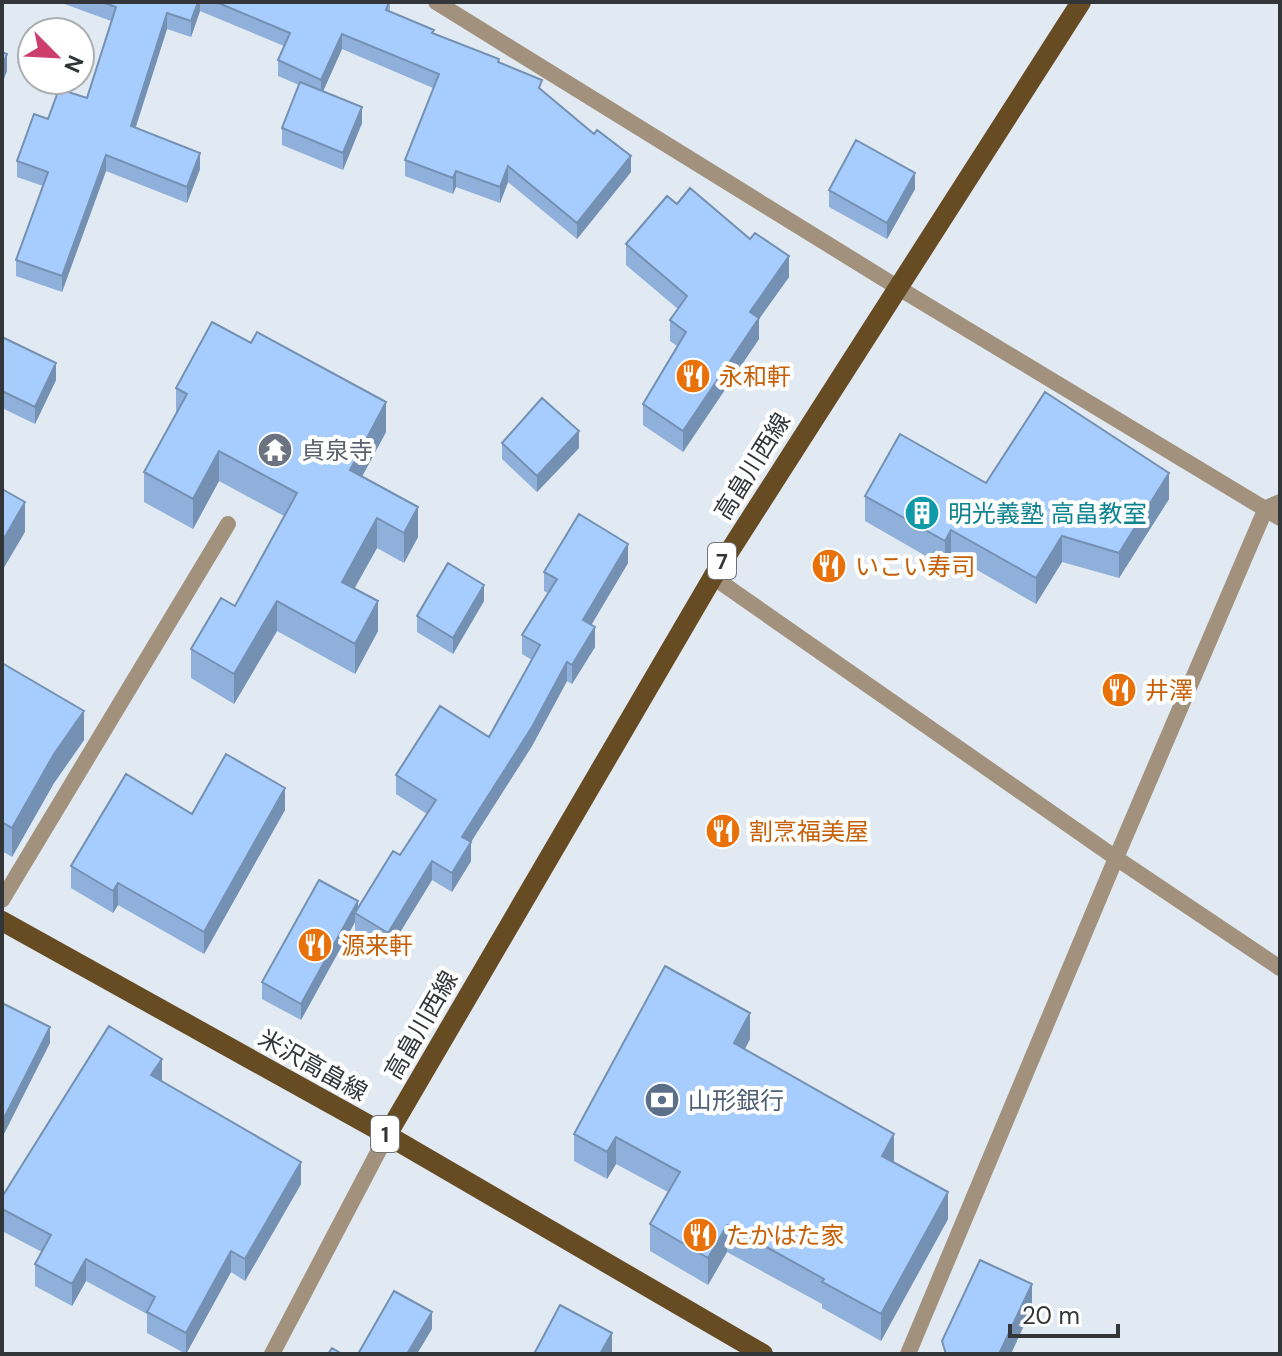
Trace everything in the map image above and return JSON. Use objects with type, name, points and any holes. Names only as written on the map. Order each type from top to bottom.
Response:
[{"type":"main road","name":"高畠川西線","points":[[387,1135],[713,577],[1081,2]]},
{"type":"main road","name":"米沢高畠線","points":[[2,921],[387,1135],[763,1354]]},
{"type":"street","points":[[436,2],[897,287],[1275,509],[1116,858],[908,1354]]},
{"type":"street","points":[[2,900],[228,524]]},
{"type":"street","points":[[713,577],[1116,858],[1280,968]]},
{"type":"street","points":[[272,1354],[387,1135]]},
{"type":"building","points":[[102,2],[198,2],[191,21],[167,13],[131,126],[200,153],[187,187],[106,155],[62,276],[16,260],[48,172],[17,161],[34,114],[48,119],[56,96],[96,96],[96,70],[116,7]]},
{"type":"building","points":[[216,2],[389,2],[386,10],[542,80],[539,88],[594,134],[597,130],[631,156],[577,223],[508,166],[500,187],[456,171],[453,178],[405,160],[439,74],[342,34],[321,80],[278,60],[290,33]]},
{"type":"building","points":[[300,82],[362,107],[343,153],[282,128]]},
{"type":"building","points":[[856,140],[915,173],[887,223],[829,190]]},
{"type":"building","points":[[690,188],[750,239],[755,233],[789,256],[750,312],[759,318],[683,431],[643,404],[686,332],[670,320],[687,296],[626,244],[667,196],[677,204]]},
{"type":"building","points":[[212,322],[251,343],[257,332],[386,402],[350,470],[418,507],[404,533],[377,518],[342,582],[378,601],[355,644],[277,601],[234,674],[191,649],[221,598],[235,606],[297,493],[219,451],[193,499],[144,472],[187,394],[176,388]]},
{"type":"building","points":[[2,337],[56,363],[35,407],[2,391]]},
{"type":"building","points":[[1045,392],[1169,473],[1119,553],[1062,536],[1036,578],[951,530],[945,541],[865,496],[900,434],[986,483]]},
{"type":"building","points":[[542,398],[579,431],[537,476],[502,443]]},
{"type":"building","points":[[2,489],[25,502],[2,542]]},
{"type":"building","points":[[579,514],[628,544],[583,620],[595,627],[572,665],[567,662],[532,727],[462,837],[471,842],[452,873],[432,861],[388,933],[355,913],[393,851],[400,855],[436,800],[396,775],[440,706],[489,737],[540,645],[522,635],[557,579],[544,572]]},
{"type":"building","points":[[448,563],[484,585],[453,638],[417,616]]},
{"type":"building","points":[[2,663],[84,711],[54,754],[12,828],[2,822]]},
{"type":"building","points":[[226,754],[285,788],[204,932],[118,883],[113,891],[71,866],[126,774],[192,814]]},
{"type":"building","points":[[319,880],[358,901],[301,1004],[262,982]]},
{"type":"building","points":[[665,966],[750,1013],[734,1043],[894,1134],[882,1156],[948,1192],[881,1314],[727,1225],[708,1258],[650,1224],[680,1172],[616,1137],[607,1152],[574,1134]]},
{"type":"building","points":[[2,1003],[50,1027],[2,1122]]},
{"type":"building","points":[[109,1026],[162,1059],[151,1075],[301,1162],[245,1259],[231,1251],[186,1333],[147,1312],[155,1297],[86,1259],[72,1284],[35,1264],[51,1235],[2,1209],[2,1197]]},
{"type":"building","points":[[980,1260],[1032,1284],[999,1354],[946,1354],[942,1341]]},
{"type":"building","points":[[394,1291],[432,1312],[407,1354],[358,1354]]},
{"type":"building","points":[[560,1305],[612,1333],[600,1354],[534,1354]]},
{"type":"building","points":[[332,1348],[342,1354],[328,1354]]},
{"type":"place","name":"永和軒","points":[[693,376]]},
{"type":"place","name":"貞泉寺","points":[[275,450]]},
{"type":"place","name":"明光義塾 高畠教室","points":[[922,513]]},
{"type":"place","name":"いこい寿司","points":[[829,566]]},
{"type":"place","name":"井澤","points":[[1119,690]]},
{"type":"place","name":"割烹福美屋","points":[[723,831]]},
{"type":"place","name":"源来軒","points":[[315,945]]},
{"type":"place","name":"山形銀行","points":[[662,1100]]},
{"type":"place","name":"たかはた家","points":[[700,1235]]}]
